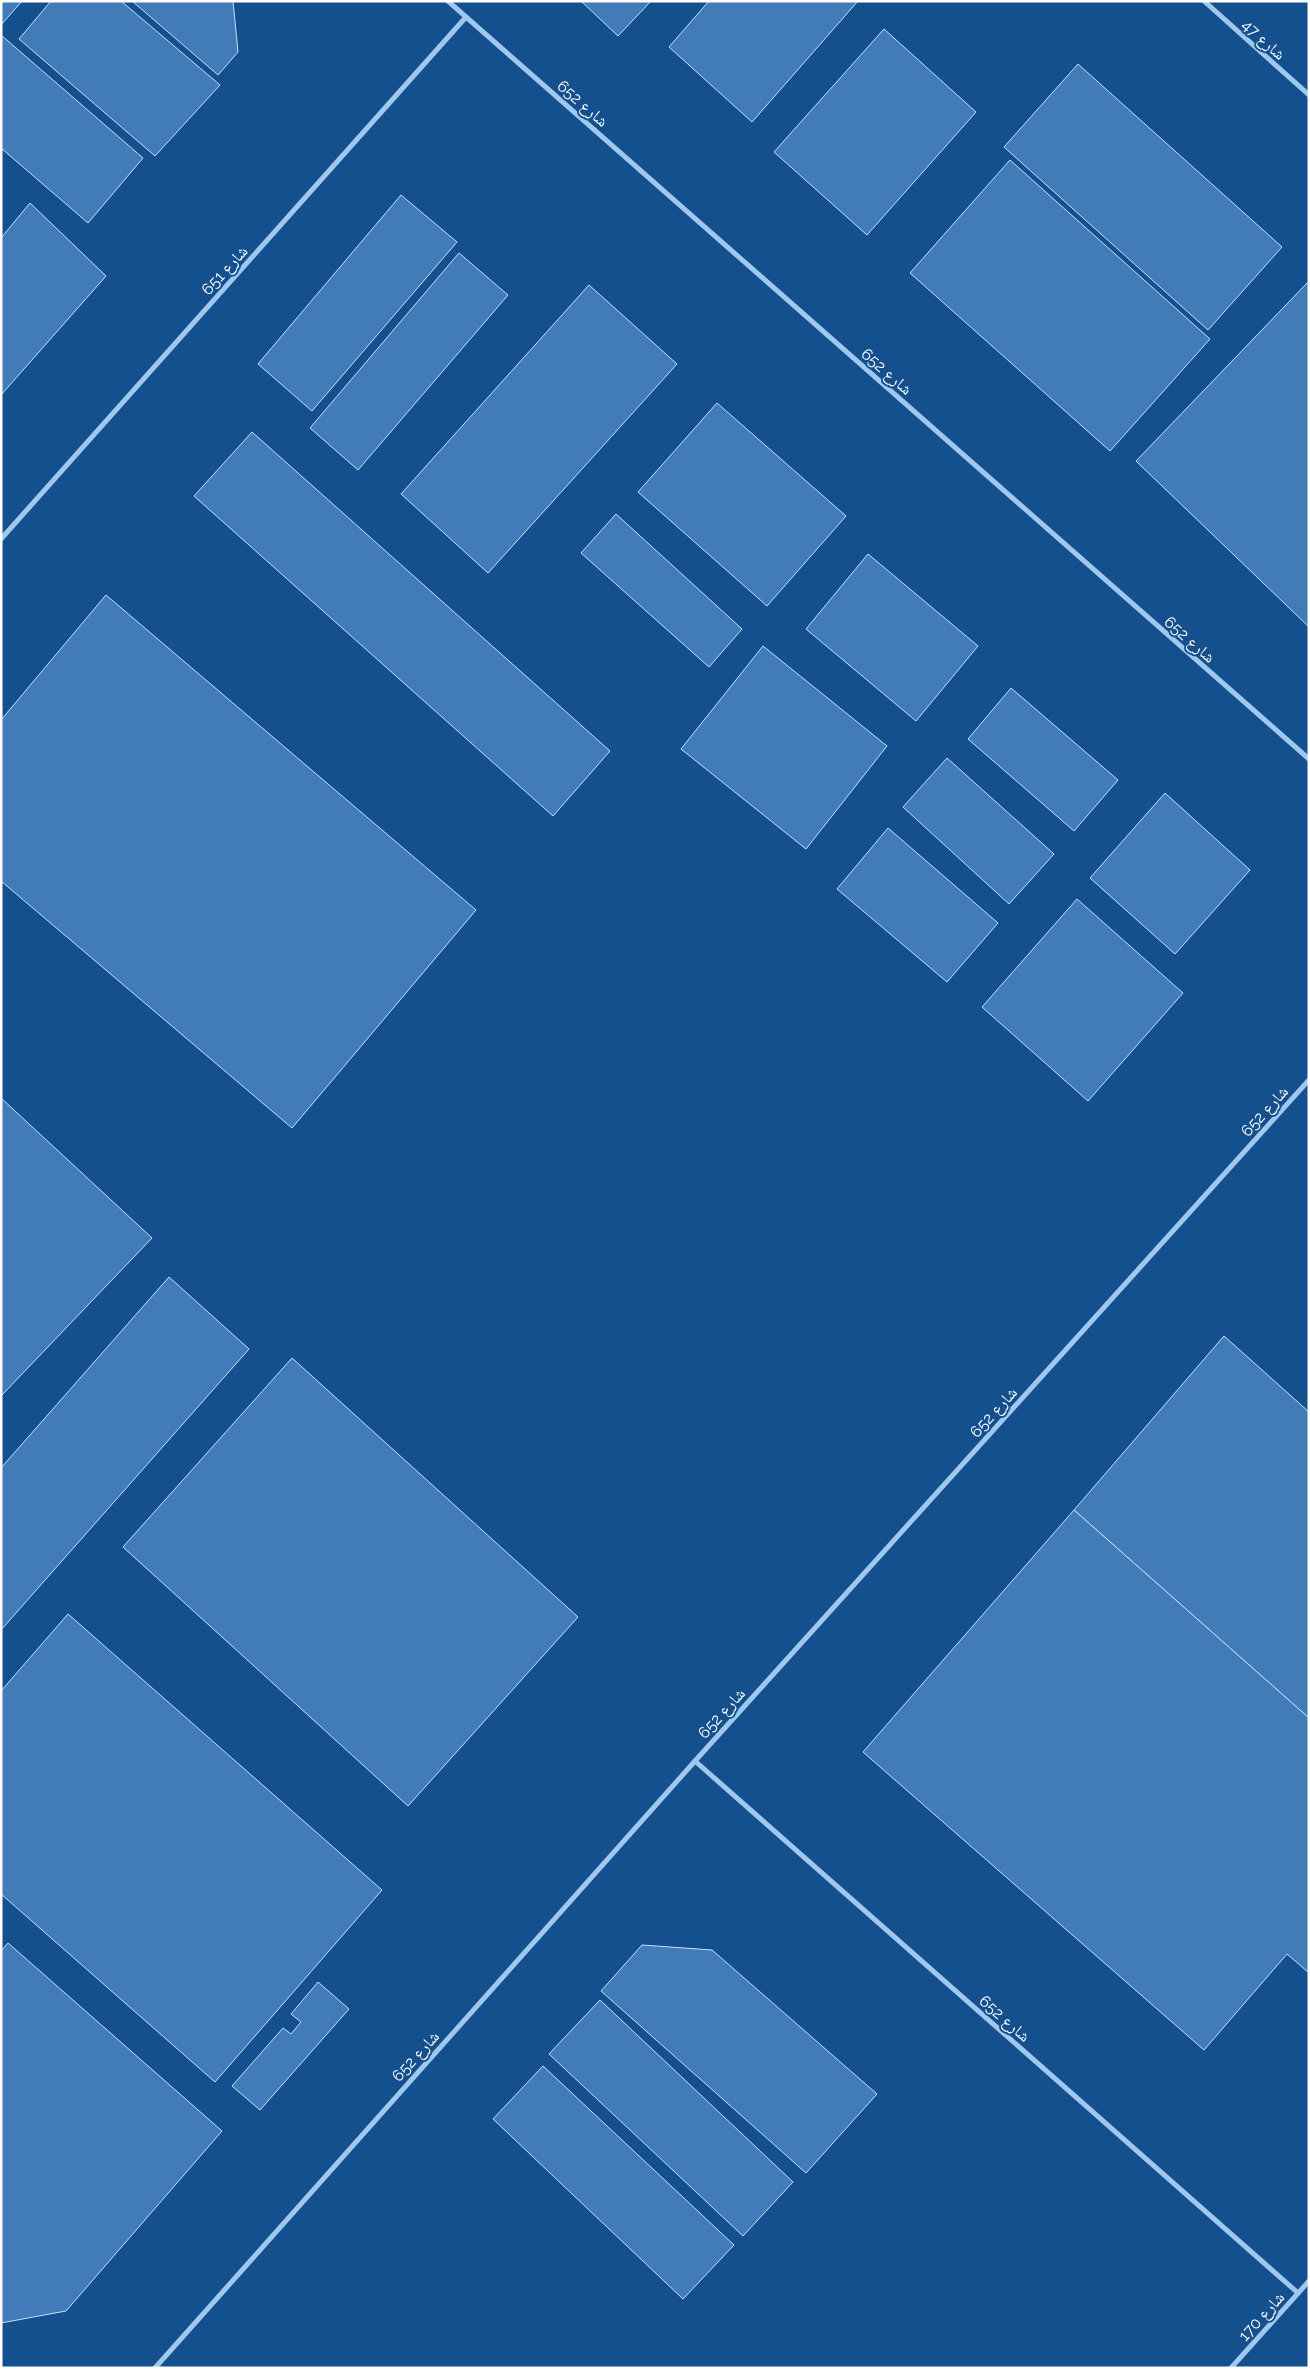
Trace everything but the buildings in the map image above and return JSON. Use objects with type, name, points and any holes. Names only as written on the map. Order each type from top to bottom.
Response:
[{"type":"street","name":"شارع 652","points":[[448,1],[1309,759]]},
{"type":"street","name":"شارع 47","points":[[1204,1],[1309,95]]},
{"type":"street","name":"شارع 651","points":[[1,539],[466,17]]},
{"type":"street","name":"شارع 652","points":[[155,2368],[695,1762],[1309,1080]]},
{"type":"street","name":"شارع 652","points":[[695,1762],[1298,2293]]},
{"type":"street","name":"شارع 170","points":[[1231,2368],[1309,2281]]}]
